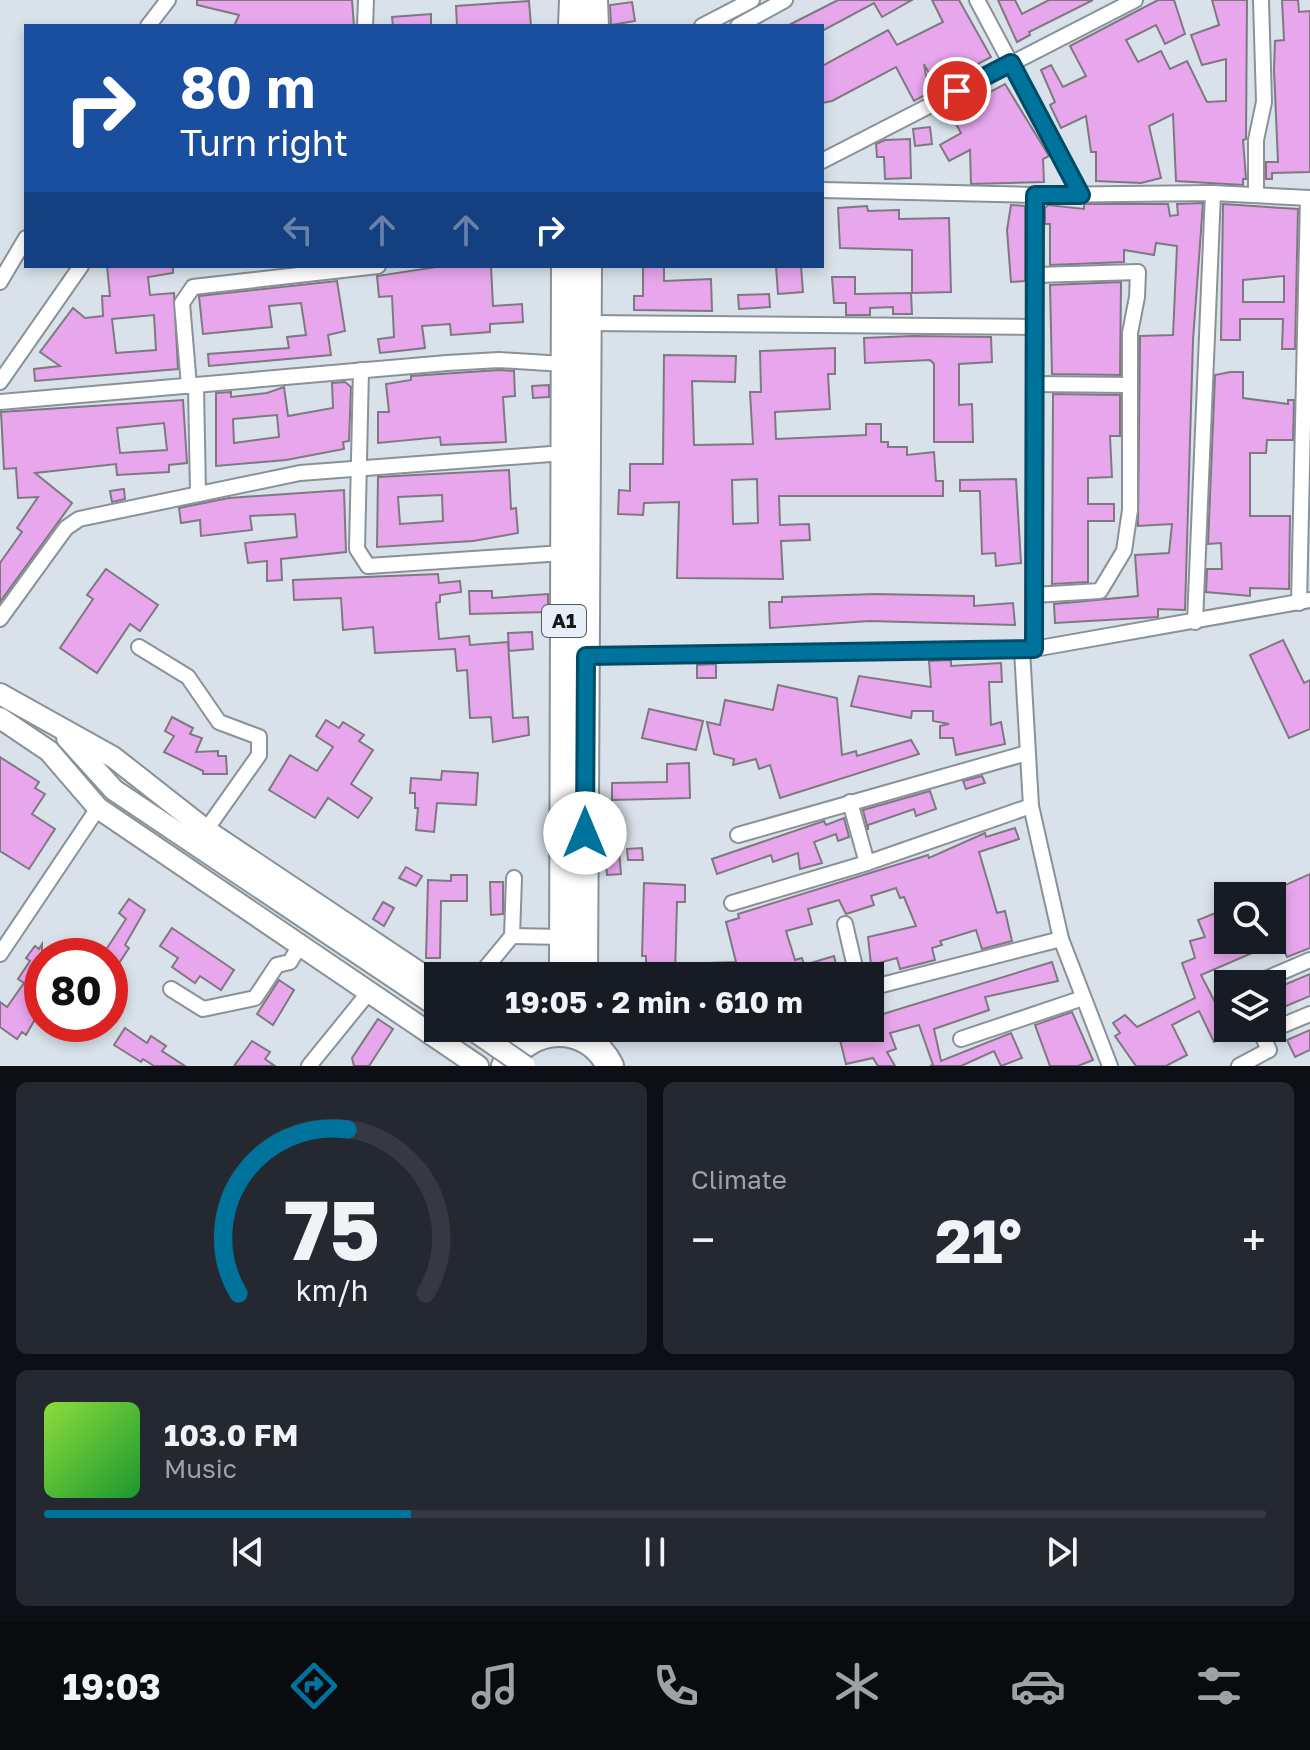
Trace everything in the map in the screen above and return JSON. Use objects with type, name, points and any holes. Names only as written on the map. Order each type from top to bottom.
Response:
[{"type":"highway","points":[[572,24],[573,0]]},
{"type":"highway","points":[[594,0],[595,24]]},
{"type":"highway","name":"A1","points":[[563,962],[565,268]]},
{"type":"highway","name":"A1","points":[[584,962],[588,268]]},
{"type":"highway","points":[[505,1066],[525,1042]]},
{"type":"highway","points":[[585,1042],[608,1062]]},
{"type":"highway","points":[[599,1042],[608,1062]]},
{"type":"main road","points":[[0,694],[113,757],[206,830],[424,976]]},
{"type":"main road","points":[[0,718],[49,751],[94,768]]},
{"type":"main road","points":[[59,729],[114,790],[424,998]]},
{"type":"main road","points":[[49,751],[98,808],[478,1066]]},
{"type":"main road","points":[[490,1042],[525,1066]]},
{"type":"street","points":[[150,24],[168,0]]},
{"type":"street","points":[[365,24],[366,0]]},
{"type":"street","points":[[706,24],[752,0]]},
{"type":"street","points":[[742,24],[785,0]]},
{"type":"street","points":[[977,0],[1081,195]]},
{"type":"street","points":[[824,160],[1135,0]]},
{"type":"street","points":[[1256,194],[1256,140],[1264,102],[1261,0]]},
{"type":"street","points":[[586,656],[1028,650],[1304,602],[1309,198],[1213,193],[1035,195],[824,190]]},
{"type":"street","points":[[1195,622],[1213,193]]},
{"type":"street","points":[[1035,195],[1034,595],[1028,650],[1027,753],[1031,806],[1061,939],[1108,1065]]},
{"type":"street","points":[[0,282],[24,241]]},
{"type":"street","points":[[0,382],[80,268]]},
{"type":"street","points":[[198,494],[193,386],[182,303],[193,287],[351,268]]},
{"type":"street","points":[[1034,595],[1100,591],[1124,551],[1130,510],[1130,333],[1138,272],[1035,275]]},
{"type":"street","points":[[587,323],[1035,327]]},
{"type":"street","points":[[0,402],[499,360],[564,364]]},
{"type":"street","points":[[361,370],[357,549],[368,566],[563,553]]},
{"type":"street","points":[[1034,384],[1130,385]]},
{"type":"street","points":[[0,619],[71,522],[300,473],[564,453]]},
{"type":"street","points":[[139,647],[188,677],[219,722],[259,737],[259,755],[206,830]]},
{"type":"street","points":[[738,835],[1027,753]]},
{"type":"street","points":[[850,802],[867,863]]},
{"type":"street","points":[[732,903],[867,863],[1031,806]]},
{"type":"street","points":[[0,954],[98,808]]},
{"type":"street","points":[[491,962],[512,936],[514,878]]},
{"type":"street","points":[[845,924],[854,962]]},
{"type":"street","points":[[512,936],[564,937]]},
{"type":"street","points":[[884,984],[1061,939]]},
{"type":"street","points":[[171,989],[203,1009],[255,998],[277,965],[290,962],[300,945]]},
{"type":"street","points":[[1286,970],[1310,960]]},
{"type":"street","points":[[309,1066],[369,992]]},
{"type":"street","points":[[961,1039],[1083,998]]},
{"type":"street","points":[[1286,1022],[1310,1014]]},
{"type":"street","points":[[1239,1066],[1269,1050],[1266,1042]]},
{"type":"building","points":[[197,0],[352,0],[354,24],[235,24],[239,15],[197,5]]},
{"type":"building","points":[[838,0],[912,0],[882,17],[874,3],[824,30],[824,24],[791,24]]},
{"type":"building","points":[[932,0],[959,0],[991,57],[936,86],[924,64],[929,93],[914,101],[896,67],[824,103],[824,65],[888,30],[897,45],[943,22]]},
{"type":"building","points":[[998,0],[1015,0],[1022,14],[1049,0],[1093,0],[1029,32],[1030,35],[1017,42]]},
{"type":"building","points":[[1158,0],[1174,0],[1185,34],[1165,44],[1156,25],[1126,40],[1138,62],[1161,51],[1170,69],[1187,61],[1207,102],[1226,101],[1226,59],[1202,65],[1191,35],[1219,25],[1212,0],[1247,0],[1246,139],[1243,140],[1246,179],[1243,179],[1243,185],[1176,181],[1173,114],[1149,126],[1161,178],[1141,183],[1096,181],[1096,152],[1091,152],[1086,116],[1061,128],[1050,105],[1055,102],[1041,70],[1051,65],[1063,87],[1086,76],[1070,46]]},
{"type":"building","points":[[1282,0],[1298,0],[1299,12],[1310,11],[1310,172],[1272,173],[1272,179],[1266,179],[1266,162],[1278,162],[1274,70],[1275,41],[1284,40]]},
{"type":"building","points":[[529,1],[531,24],[457,24],[456,6]]},
{"type":"building","points":[[632,2],[635,21],[611,24],[610,5]]},
{"type":"building","points":[[431,14],[431,24],[393,24],[392,17]]},
{"type":"building","points":[[1005,84],[1049,156],[1043,159],[1044,182],[971,184],[970,150],[949,161],[940,145],[961,133],[950,113]]},
{"type":"building","points":[[930,127],[932,144],[915,146],[913,129]]},
{"type":"building","points":[[910,139],[911,178],[885,179],[884,157],[877,157],[876,144],[885,140]]},
{"type":"building","points":[[1203,203],[1193,340],[1185,610],[1158,609],[1158,617],[1055,623],[1054,604],[1138,596],[1135,555],[1169,553],[1172,524],[1138,526],[1140,336],[1173,335],[1177,246],[1156,243],[1154,255],[1124,250],[1124,262],[1050,265],[1050,224],[1045,224],[1045,208],[1048,205],[1084,209],[1084,204],[1168,204],[1170,216],[1178,215],[1177,204]]},
{"type":"building","points":[[1223,204],[1298,209],[1295,349],[1282,349],[1283,319],[1240,319],[1240,340],[1221,340]],"holes":[[[1284,276],[1284,302],[1243,302],[1243,280]]]},
{"type":"building","points":[[1011,205],[1025,206],[1025,281],[1011,282],[1007,230]]},
{"type":"building","points":[[867,206],[868,211],[899,210],[899,219],[949,218],[951,292],[912,293],[912,250],[840,248],[838,208]]},
{"type":"building","points":[[107,268],[173,268],[173,273],[148,277],[150,295],[174,293],[178,369],[35,381],[34,369],[60,366],[40,352],[73,308],[85,318],[103,316],[102,296],[110,296]],"holes":[[[154,315],[156,350],[116,353],[112,319]]]},
{"type":"building","points":[[430,268],[491,268],[493,306],[522,304],[523,322],[490,324],[490,332],[451,335],[450,324],[422,326],[425,348],[380,353],[378,339],[394,337],[392,296],[379,297],[377,276]]},
{"type":"building","points":[[643,268],[664,268],[664,281],[711,279],[712,311],[634,310],[634,296],[643,296]]},
{"type":"building","points":[[776,268],[801,268],[803,292],[778,294]]},
{"type":"building","points":[[832,277],[855,277],[855,294],[911,293],[912,314],[893,314],[893,307],[870,308],[870,315],[846,315],[846,303],[834,303]]},
{"type":"building","points":[[337,281],[345,331],[328,335],[331,355],[209,366],[208,354],[289,348],[287,337],[306,335],[301,303],[269,306],[272,327],[203,334],[199,296]]},
{"type":"building","points":[[1121,282],[1120,375],[1052,374],[1050,285]]},
{"type":"building","points":[[769,294],[770,307],[739,309],[738,295]]},
{"type":"building","points":[[991,337],[992,362],[959,364],[959,405],[972,404],[973,442],[934,442],[934,364],[930,360],[865,363],[864,338]]},
{"type":"building","points":[[835,348],[835,374],[828,374],[830,409],[775,412],[776,439],[866,435],[866,424],[881,424],[881,442],[888,442],[888,447],[907,447],[907,455],[934,452],[936,481],[943,481],[943,496],[779,496],[780,525],[809,524],[810,540],[781,541],[783,579],[677,578],[679,502],[644,503],[643,515],[618,514],[619,490],[630,491],[630,464],[663,464],[664,355],[736,356],[735,382],[692,381],[694,445],[753,444],[750,392],[761,392],[760,351]],"holes":[[[757,479],[758,523],[733,524],[732,480]]]},
{"type":"building","points":[[514,371],[515,396],[503,397],[506,442],[441,445],[440,437],[378,443],[378,412],[389,412],[386,384],[411,380],[411,376]]},
{"type":"building","points":[[1243,372],[1243,398],[1288,404],[1288,400],[1294,400],[1293,440],[1267,440],[1266,453],[1250,453],[1250,516],[1290,516],[1289,589],[1250,588],[1250,596],[1206,592],[1207,569],[1222,569],[1221,543],[1208,544],[1215,375]]},
{"type":"building","points":[[345,382],[351,387],[349,441],[343,442],[344,449],[286,460],[216,466],[216,393],[231,392],[231,397],[267,393],[284,387],[288,416],[333,408],[332,383]],"holes":[[[277,415],[279,437],[234,443],[233,419]]]},
{"type":"building","points":[[549,385],[549,397],[533,398],[532,386]]},
{"type":"building","points":[[1053,394],[1120,395],[1120,436],[1110,436],[1112,477],[1088,478],[1088,504],[1114,504],[1114,521],[1088,521],[1088,582],[1052,584]]},
{"type":"building","points":[[183,400],[187,463],[169,465],[169,472],[117,475],[116,464],[35,473],[72,503],[0,602],[0,563],[22,532],[17,528],[38,497],[18,498],[16,468],[4,469],[1,412]],"holes":[[[164,423],[167,450],[120,453],[117,428]]]},
{"type":"building","points":[[509,470],[511,509],[516,508],[518,533],[473,541],[377,547],[378,477]],"holes":[[[442,495],[443,521],[400,524],[398,497]]]},
{"type":"building","points":[[1016,479],[1021,563],[996,566],[995,553],[982,554],[980,491],[960,491],[960,480]]},
{"type":"building","points":[[124,489],[125,499],[112,502],[110,491]]},
{"type":"building","points":[[344,490],[346,552],[281,559],[282,580],[267,581],[267,561],[248,563],[245,543],[297,537],[295,514],[250,516],[252,530],[201,536],[200,520],[181,523],[179,508],[229,498]]},
{"type":"building","points":[[106,569],[158,605],[140,631],[130,624],[97,673],[60,648],[93,599],[87,595]]},
{"type":"building","points":[[438,574],[439,583],[460,581],[461,592],[440,595],[440,602],[436,603],[439,639],[469,636],[470,645],[508,642],[513,718],[528,717],[529,735],[493,742],[491,717],[470,718],[467,670],[457,671],[455,649],[375,653],[373,627],[343,630],[341,598],[294,600],[293,580]]},
{"type":"building","points":[[469,591],[492,591],[492,598],[548,594],[548,612],[470,614]]},
{"type":"building","points":[[876,594],[974,596],[974,606],[1013,603],[1015,625],[869,621],[770,628],[769,602],[782,602],[782,597]]},
{"type":"building","points":[[532,632],[533,649],[509,651],[508,633]]},
{"type":"building","points":[[1283,640],[1304,683],[1310,680],[1310,729],[1289,738],[1250,655]]},
{"type":"building","points":[[951,660],[951,666],[1001,663],[1002,682],[989,682],[991,725],[1001,722],[1005,744],[956,755],[953,738],[940,738],[940,726],[949,724],[933,721],[933,711],[912,711],[911,718],[851,706],[859,676],[931,687],[929,661]]},
{"type":"building","points":[[716,664],[716,678],[697,678],[697,665]]},
{"type":"building","points":[[778,685],[837,698],[842,755],[856,751],[857,756],[911,740],[919,754],[780,798],[770,765],[759,769],[756,759],[733,765],[734,759],[714,754],[707,722],[720,725],[725,700],[773,710]]},
{"type":"building","points":[[649,709],[703,721],[696,750],[642,738]]},
{"type":"building","points":[[172,717],[193,728],[190,734],[202,738],[196,752],[218,751],[218,756],[226,756],[227,774],[203,774],[203,771],[164,752],[174,736],[165,731]]},
{"type":"building","points":[[326,720],[339,728],[343,722],[364,735],[359,741],[373,750],[351,784],[372,798],[358,818],[328,798],[315,818],[269,790],[290,755],[317,771],[333,747],[316,736]]},
{"type":"building","points":[[0,757],[39,782],[35,788],[45,794],[32,814],[55,829],[29,869],[0,851]]},
{"type":"building","points":[[689,763],[690,798],[612,800],[612,783],[667,782],[667,764]]},
{"type":"building","points":[[442,771],[478,773],[476,805],[437,803],[434,832],[416,830],[418,808],[415,808],[415,793],[410,793],[411,778],[441,780]]},
{"type":"building","points":[[982,776],[985,783],[966,789],[963,781]]},
{"type":"building","points":[[930,791],[936,809],[916,816],[914,809],[868,825],[868,830],[863,810]]},
{"type":"building","points":[[844,818],[849,837],[838,841],[836,834],[814,842],[822,863],[800,869],[798,853],[773,862],[771,855],[717,874],[712,859],[824,821],[826,825]]},
{"type":"building","points":[[1015,828],[1019,839],[979,852],[997,913],[1005,911],[1012,941],[982,949],[976,930],[940,941],[942,945],[932,948],[935,960],[900,969],[897,958],[871,962],[868,937],[916,926],[904,897],[900,898],[896,888],[871,896],[874,905],[846,914],[839,900],[808,909],[812,924],[786,931],[795,960],[802,958],[803,962],[736,962],[726,922],[739,918],[738,914],[928,855],[929,858],[985,833],[986,837]]},
{"type":"building","points":[[642,848],[643,860],[628,860],[627,849]]},
{"type":"building","points":[[619,851],[621,874],[607,875],[605,852]]},
{"type":"building","points":[[406,867],[422,876],[416,886],[399,878]]},
{"type":"building","points":[[1310,874],[1310,948],[1287,957],[1286,954],[1286,885]]},
{"type":"building","points":[[451,875],[467,875],[467,901],[441,901],[440,958],[426,958],[428,880],[451,881]]},
{"type":"building","points":[[490,882],[503,882],[503,914],[491,915]]},
{"type":"building","points":[[644,883],[685,885],[685,902],[677,902],[675,962],[646,962],[646,956],[642,956]]},
{"type":"building","points":[[129,899],[145,910],[128,940],[114,938],[126,919],[119,913]]},
{"type":"building","points":[[383,902],[394,908],[384,926],[373,919]]},
{"type":"building","points":[[1214,914],[1214,954],[1250,954],[1201,975],[1214,1000],[1214,1042],[1199,1011],[1172,1025],[1187,1055],[1166,1066],[1136,1066],[1115,1036],[1120,1033],[1113,1023],[1125,1015],[1137,1027],[1195,998],[1182,963],[1195,958],[1190,941],[1205,937],[1198,920]]},
{"type":"building","points":[[172,928],[234,970],[221,990],[200,976],[195,983],[172,967],[178,958],[160,946]]},
{"type":"building","points":[[834,956],[836,962],[814,962]]},
{"type":"building","points":[[1052,962],[1058,981],[985,997],[989,1010],[934,1029],[941,1061],[1011,1033],[1022,1058],[1001,1066],[994,1051],[961,1066],[930,1066],[933,1065],[919,1025],[890,1033],[896,1049],[887,1052],[895,1066],[878,1066],[873,1058],[846,1064],[840,1042],[884,1042],[884,1014]]},
{"type":"building","points":[[1310,974],[1310,996],[1286,1006],[1286,984]]},
{"type":"building","points":[[279,980],[294,990],[273,1025],[257,1014]]},
{"type":"building","points":[[24,983],[24,1034],[22,1032],[17,1039],[0,1027],[0,1002],[7,1007]]},
{"type":"building","points":[[1072,1012],[1093,1060],[1078,1066],[1050,1066],[1035,1025]]},
{"type":"building","points":[[378,1019],[393,1029],[369,1066],[354,1066],[352,1058]]},
{"type":"building","points":[[128,1030],[147,1043],[151,1036],[166,1046],[162,1051],[185,1066],[154,1066],[143,1059],[141,1062],[114,1045],[116,1042],[128,1042]]},
{"type":"building","points":[[1310,1030],[1310,1050],[1295,1057],[1287,1040]]},
{"type":"building","points":[[252,1041],[270,1052],[265,1059],[275,1066],[234,1066]]},
{"type":"route","points":[[585,833],[586,656],[1034,649],[1035,195],[1081,195],[1011,63],[957,91]]}]
